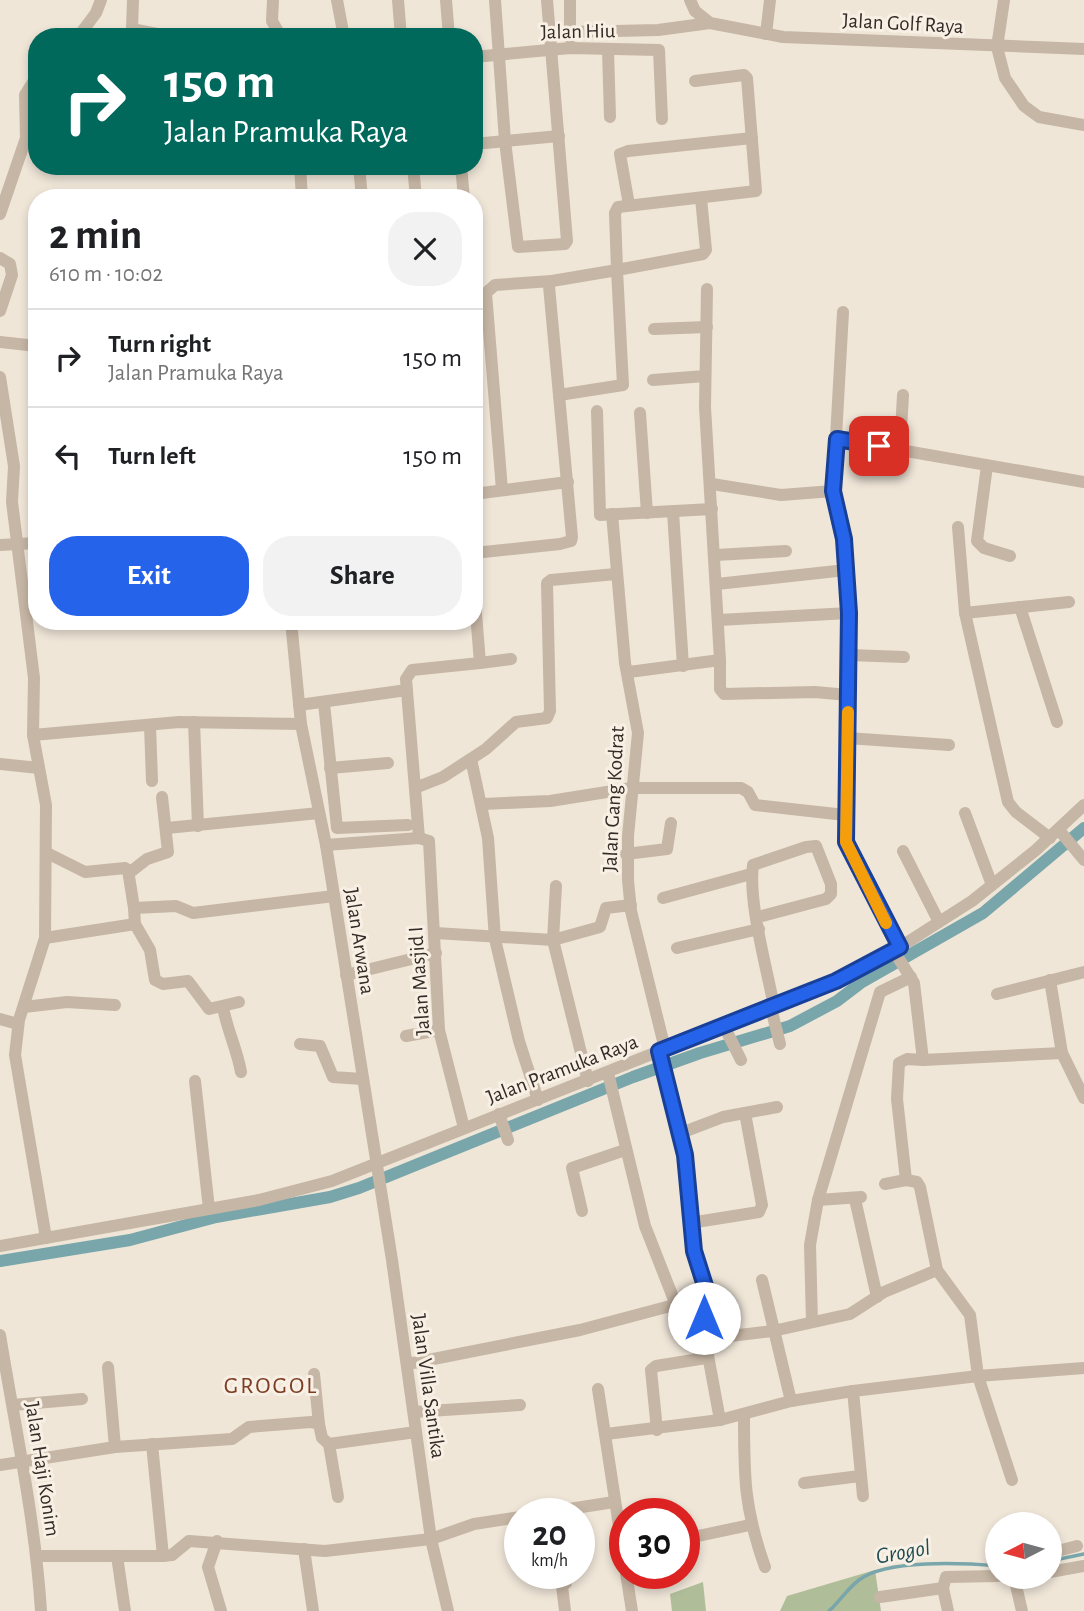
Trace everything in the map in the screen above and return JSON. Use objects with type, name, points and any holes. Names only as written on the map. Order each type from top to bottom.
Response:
[{"type":"street","points":[[85,28],[96,13],[101,0]]},
{"type":"street","points":[[132,28],[133,0]]},
{"type":"street","points":[[273,0],[272,21],[276,28]]},
{"type":"street","points":[[337,0],[342,28]]},
{"type":"street","points":[[398,0],[400,28]]},
{"type":"street","points":[[446,0],[448,28]]},
{"type":"street","points":[[495,0],[516,245],[565,244],[547,0]]},
{"type":"street","points":[[570,0],[570,48]]},
{"type":"street","points":[[690,0],[695,11],[710,23]]},
{"type":"street","points":[[765,34],[770,0]]},
{"type":"street","points":[[1004,0],[997,47],[1005,78],[1024,106],[1039,117],[1084,125]]},
{"type":"street","name":"Jalan Golf Raya","points":[[571,32],[658,30],[710,23],[765,34],[1084,49]]},
{"type":"street","name":"Jalan Hiu","points":[[483,56],[570,48],[659,50],[662,119]]},
{"type":"street","points":[[607,50],[610,117]]},
{"type":"street","points":[[559,395],[622,385],[615,213],[618,207],[756,191],[747,78],[744,75],[695,81]]},
{"type":"street","points":[[0,214],[26,138],[25,94],[28,90]]},
{"type":"street","points":[[483,143],[559,136]]},
{"type":"street","points":[[629,205],[620,154],[752,138]]},
{"type":"street","points":[[502,490],[486,293],[495,285],[552,281],[703,254],[706,250],[701,198]]},
{"type":"street","points":[[0,258],[10,264],[12,275],[0,310]]},
{"type":"street","points":[[483,553],[571,541],[549,286],[552,281]]},
{"type":"street","points":[[706,289],[705,376],[716,555],[720,689],[724,694],[815,692],[848,695]]},
{"type":"street","points":[[843,312],[833,491],[844,539],[849,613],[846,842],[896,951],[910,975],[918,998],[923,1060]]},
{"type":"street","points":[[654,329],[706,327]]},
{"type":"street","points":[[0,342],[28,345]]},
{"type":"street","points":[[653,380],[705,376]]},
{"type":"street","points":[[0,377],[14,466],[12,502],[34,678],[33,735],[46,805],[45,938],[18,1024],[15,1047],[17,1077],[46,1238]]},
{"type":"street","points":[[900,449],[903,395]]},
{"type":"street","points":[[597,411],[600,514],[712,509]]},
{"type":"street","points":[[640,414],[647,513]]},
{"type":"street","points":[[837,439],[1084,482]]},
{"type":"street","points":[[987,466],[977,541],[984,548],[1010,555]]},
{"type":"street","points":[[483,493],[568,482]]},
{"type":"street","points":[[712,484],[781,495],[833,491]]},
{"type":"street","points":[[673,512],[684,666]]},
{"type":"street","name":"Jalan Gang Kodrat","points":[[612,514],[616,574],[639,733],[626,853],[631,905],[664,1074],[681,1133],[694,1251],[706,1289],[706,1358],[720,1420]]},
{"type":"street","points":[[958,527],[965,613],[1008,802],[1016,812],[1058,835],[1076,849],[1084,860]]},
{"type":"street","points":[[0,544],[28,543]]},
{"type":"street","points":[[716,555],[786,551]]},
{"type":"street","points":[[717,584],[846,570]]},
{"type":"street","points":[[415,788],[443,777],[471,759],[502,737],[514,724],[544,719],[549,715],[547,583],[551,580],[616,574]]},
{"type":"street","points":[[965,613],[1069,602]]},
{"type":"street","points":[[1020,607],[1057,722]]},
{"type":"street","points":[[719,620],[849,613]]},
{"type":"street","name":"Jalan Arwana","points":[[292,630],[301,724],[326,845],[377,1170]]},
{"type":"street","points":[[477,630],[480,663]]},
{"type":"street","points":[[849,655],[904,657]]},
{"type":"street","points":[[326,845],[419,838],[406,679],[412,670],[511,659]]},
{"type":"street","points":[[629,672],[720,660]]},
{"type":"street","points":[[299,705],[407,690]]},
{"type":"street","points":[[324,703],[338,830],[408,825]]},
{"type":"street","points":[[33,735],[194,722],[301,724]]},
{"type":"street","points":[[194,722],[198,826]]},
{"type":"street","points":[[150,725],[152,781]]},
{"type":"street","points":[[847,738],[949,745]]},
{"type":"street","points":[[471,759],[483,804],[491,861],[495,939],[527,1070],[538,1100]]},
{"type":"street","points":[[330,768],[388,762]]},
{"type":"street","points":[[0,764],[39,768]]},
{"type":"street","points":[[483,804],[550,801],[632,788],[741,788],[748,792],[755,805],[845,815]]},
{"type":"street","points":[[129,873],[147,859],[168,852],[162,797]]},
{"type":"street","name":"Jalan Pramuka Raya","points":[[0,1246],[209,1209],[292,1191],[377,1170],[464,1128],[504,1128],[538,1100],[608,1076],[662,1053],[729,1035],[772,1008],[836,981],[896,951],[992,885],[1058,835],[1084,805]]},
{"type":"street","points":[[167,828],[319,813]]},
{"type":"street","points":[[965,813],[992,885]]},
{"type":"street","points":[[626,853],[667,849],[671,823]]},
{"type":"street","name":"Jalan Masjid I","points":[[419,838],[426,838],[431,847],[439,1030],[464,1128]]},
{"type":"street","points":[[677,948],[759,923],[826,900],[831,894],[831,884],[816,846],[752,865],[751,874],[759,923],[772,1008],[780,1040]]},
{"type":"street","points":[[903,851],[939,922]]},
{"type":"street","points":[[47,853],[85,872],[125,868],[129,873],[135,923],[150,950],[155,980],[163,984],[188,981],[209,1009],[239,1002]]},
{"type":"street","points":[[663,898],[751,874]]},
{"type":"street","points":[[556,886],[553,940],[588,1081]]},
{"type":"street","points":[[134,908],[176,906],[193,913],[334,896]]},
{"type":"street","points":[[435,933],[495,939],[553,940],[600,927],[606,908],[631,905]]},
{"type":"street","points":[[45,938],[135,923]]},
{"type":"street","points":[[346,975],[436,953]]},
{"type":"street","points":[[997,994],[1084,972]]},
{"type":"street","points":[[813,1322],[810,1245],[818,1200],[880,992],[910,975]]},
{"type":"street","points":[[1050,980],[1062,1053],[1084,1096]]},
{"type":"street","points":[[24,1007],[67,1002],[115,1005]]},
{"type":"street","points":[[223,1007],[229,1035],[237,1049],[241,1072]]},
{"type":"street","points":[[0,1020],[18,1024]]},
{"type":"street","points":[[406,1036],[439,1030]]},
{"type":"street","points":[[729,1035],[741,1060]]},
{"type":"street","points":[[300,1044],[320,1046],[333,1077],[362,1080]]},
{"type":"street","points":[[906,1180],[897,1099],[899,1063],[907,1059],[1062,1053]]},
{"type":"street","points":[[608,1076],[645,1226],[676,1305]]},
{"type":"street","points":[[195,1081],[209,1209]]},
{"type":"street","points":[[681,1133],[745,1113],[777,1107]]},
{"type":"street","points":[[690,1223],[759,1212],[762,1205],[745,1113]]},
{"type":"street","points":[[582,1211],[572,1168],[625,1150]]},
{"type":"street","name":"Jalan Villa Santika","points":[[377,1170],[408,1364],[431,1539],[448,1611]]},
{"type":"street","points":[[885,1184],[906,1180],[917,1182],[920,1187],[937,1270],[970,1315],[978,1376],[1012,1480]]},
{"type":"street","points":[[818,1200],[858,1198],[877,1297]]},
{"type":"street","points":[[705,1339],[773,1331],[850,1314],[877,1297],[937,1270]]},
{"type":"street","points":[[762,1280],[791,1401]]},
{"type":"street","points":[[408,1364],[580,1330],[704,1297]]},
{"type":"street","name":"Jalan Haji Konim","points":[[0,1335],[3,1372],[24,1459],[37,1556],[41,1611]]},
{"type":"street","points":[[657,1430],[651,1370],[656,1366],[706,1358]]},
{"type":"street","points":[[108,1367],[115,1447]]},
{"type":"street","points":[[606,1434],[657,1430],[720,1420],[791,1401],[853,1391],[978,1376],[1084,1368]]},
{"type":"street","points":[[314,1374],[319,1424],[322,1438],[329,1444],[338,1497]]},
{"type":"street","points":[[598,1390],[614,1498]]},
{"type":"street","points":[[853,1391],[863,1496]]},
{"type":"street","points":[[13,1405],[82,1399]]},
{"type":"street","points":[[414,1412],[520,1405]]},
{"type":"street","points":[[744,1415],[744,1492],[750,1525],[765,1567]]},
{"type":"street","points":[[0,1465],[24,1459],[115,1447],[232,1439],[249,1427],[311,1422],[319,1424]]},
{"type":"street","points":[[329,1444],[416,1432]]},
{"type":"street","points":[[152,1444],[163,1556]]},
{"type":"street","points":[[804,1483],[860,1476]]},
{"type":"street","points":[[37,1556],[163,1556],[172,1555],[189,1541],[325,1550],[431,1539],[454,1529],[504,1520]]},
{"type":"street","points":[[700,1536],[750,1525]]},
{"type":"street","points":[[217,1541],[208,1567],[221,1611]]},
{"type":"street","points":[[1062,1550],[1077,1546]]},
{"type":"street","points":[[304,1549],[313,1611]]},
{"type":"street","points":[[117,1556],[125,1611]]},
{"type":"street","points":[[1062,1571],[1083,1569]]},
{"type":"street","points":[[948,1611],[943,1588],[945,1578],[951,1575],[985,1576]]},
{"type":"street","points":[[880,1597],[943,1588]]},
{"type":"street","points":[[562,1589],[565,1611]]},
{"type":"street","points":[[629,1589],[632,1611]]},
{"type":"street","points":[[1017,1589],[1022,1611]]},
{"type":"green space","points":[[875,1570],[881,1611],[780,1611],[787,1596]]},
{"type":"green space","points":[[703,1582],[706,1611],[672,1611],[670,1594],[684,1589],[700,1589],[700,1583]]},
{"type":"waterway","points":[[0,1261],[130,1240],[216,1217],[330,1197],[359,1188],[633,1077],[700,1053],[790,1026],[837,1001],[862,982],[983,913],[1084,828]]},
{"type":"waterway","name":"Grogol","points":[[1062,1559],[1084,1554]]},
{"type":"waterway","name":"Grogol","points":[[829,1611],[851,1587],[871,1573],[926,1564],[985,1565]]},
{"type":"slow traffic","points":[[848,712],[846,842],[886,923]]},
{"type":"district","name":"GROGOL","points":[[271,1385]]},
{"type":"route","points":[[704,1318],[706,1289],[694,1251],[685,1155],[659,1051],[836,981],[900,947],[881,915],[846,842],[849,613],[844,539],[833,491],[837,439],[879,446]]}]
